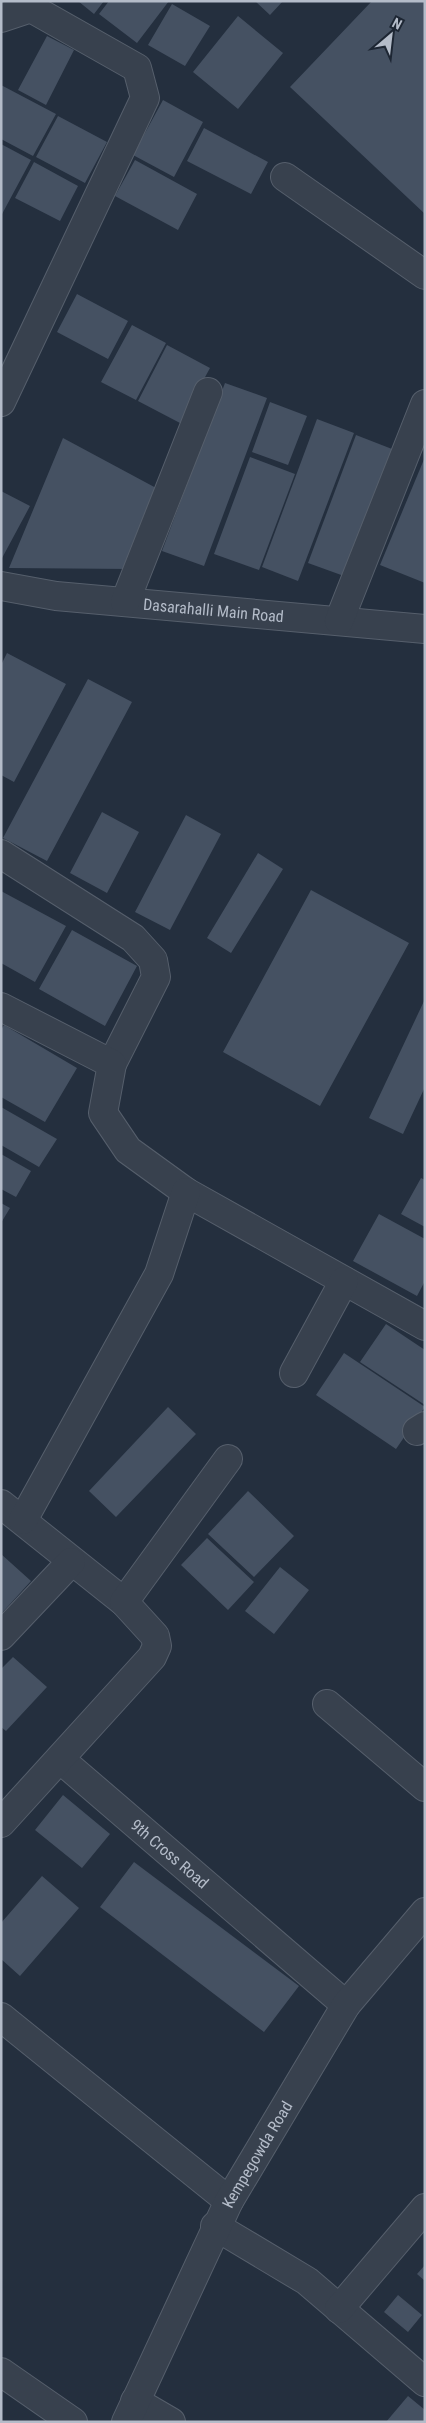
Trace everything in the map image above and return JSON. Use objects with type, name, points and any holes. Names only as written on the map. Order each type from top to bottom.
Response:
[{"type":"street","points":[[1,18],[31,8],[137,68],[145,98],[1,402]]},
{"type":"street","points":[[285,177],[425,275]]},
{"type":"street","points":[[125,602],[208,392]]},
{"type":"street","points":[[338,621],[425,404]]},
{"type":"street","name":"Dasarahalli Main Road","points":[[1,586],[56,596],[425,629]]},
{"type":"street","points":[[1,854],[134,938],[154,960],[156,977],[112,1064],[103,1113],[128,1150],[186,1192],[425,1326]]},
{"type":"street","points":[[1,1007],[112,1064]]},
{"type":"street","points":[[23,1520],[159,1274],[186,1192]]},
{"type":"street","points":[[294,1373],[344,1281]]},
{"type":"street","points":[[124,1602],[228,1460]]},
{"type":"street","points":[[1,1504],[23,1520],[71,1562],[124,1602],[155,1636],[158,1646],[152,1657],[1,1823]]},
{"type":"street","points":[[1,1636],[71,1562]]},
{"type":"street","points":[[327,1704],[425,1787]]},
{"type":"street","name":"9th Cross Road","points":[[60,1760],[346,2005]]},
{"type":"street","name":"Kempegowda Road","points":[[130,2411],[215,2226],[229,2200],[346,2005],[425,1912]]},
{"type":"street","points":[[1,2017],[229,2200]]},
{"type":"street","points":[[339,2309],[425,2208]]},
{"type":"street","points":[[215,2226],[307,2281],[425,2382]]},
{"type":"street","points":[[1,2372],[74,2422]]},
{"type":"street","points":[[130,2411],[171,2422]]},
{"type":"building","points":[[78,1],[104,1],[94,14]]},
{"type":"building","points":[[109,1],[169,1],[137,43],[99,14]]},
{"type":"building","points":[[255,1],[283,1],[270,15]]},
{"type":"building","points":[[372,1],[425,1],[425,214],[290,87]]},
{"type":"building","points":[[172,4],[210,26],[185,66],[148,45]]},
{"type":"building","points":[[238,16],[283,53],[238,109],[193,72]]},
{"type":"building","points":[[47,36],[74,50],[46,105],[18,90]]},
{"type":"building","points":[[1,85],[56,114],[33,156],[1,139]]},
{"type":"building","points":[[163,100],[203,122],[174,177],[133,155]]},
{"type":"building","points":[[58,116],[107,142],[85,183],[36,157]]},
{"type":"building","points":[[204,128],[268,162],[251,194],[187,161]]},
{"type":"building","points":[[1,144],[31,160],[1,216]]},
{"type":"building","points":[[135,160],[197,194],[178,230],[115,196]]},
{"type":"building","points":[[34,162],[78,186],[60,221],[15,198]]},
{"type":"building","points":[[77,294],[128,321],[108,359],[57,332]]},
{"type":"building","points":[[132,325],[166,343],[136,400],[101,382]]},
{"type":"building","points":[[167,345],[210,368],[180,423],[138,401]]},
{"type":"building","points":[[225,383],[267,398],[204,566],[162,551]]},
{"type":"building","points":[[270,402],[307,416],[288,465],[252,452]]},
{"type":"building","points":[[317,419],[354,433],[298,581],[262,567]]},
{"type":"building","points":[[356,435],[392,449],[344,576],[308,563]]},
{"type":"building","points":[[63,438],[158,489],[132,569],[9,568]]},
{"type":"building","points":[[250,457],[295,474],[259,570],[214,554]]},
{"type":"building","points":[[425,457],[425,583],[380,565]]},
{"type":"building","points":[[1,491],[30,506],[1,560]]},
{"type":"building","points":[[7,653],[66,684],[14,782],[1,775],[1,665]]},
{"type":"building","points":[[88,679],[132,702],[47,861],[3,838]]},
{"type":"building","points":[[102,812],[139,832],[107,893],[70,873]]},
{"type":"building","points":[[186,815],[221,834],[170,930],[135,912]]},
{"type":"building","points":[[258,853],[283,869],[231,953],[207,938]]},
{"type":"building","points":[[311,890],[409,943],[320,1106],[223,1052]]},
{"type":"building","points":[[1,891],[66,926],[35,982],[1,963]]},
{"type":"building","points":[[72,930],[137,966],[105,1026],[39,989]]},
{"type":"building","points":[[425,999],[425,1087],[403,1134],[369,1118]]},
{"type":"building","points":[[4,1025],[77,1068],[45,1122],[1,1097],[1,1030]]},
{"type":"building","points":[[1,1107],[57,1139],[39,1167],[1,1145]]},
{"type":"building","points":[[1,1154],[31,1171],[16,1197],[1,1189]]},
{"type":"building","points":[[421,1178],[425,1180],[425,1227],[401,1214]]},
{"type":"building","points":[[1,1203],[10,1208],[1,1223]]},
{"type":"building","points":[[379,1214],[425,1239],[425,1281],[417,1296],[353,1261]]},
{"type":"building","points":[[386,1324],[425,1350],[425,1405],[360,1362]]},
{"type":"building","points":[[344,1353],[425,1407],[396,1449],[316,1395]]},
{"type":"building","points":[[168,1407],[196,1434],[116,1517],[89,1491]]},
{"type":"building","points":[[248,1491],[294,1536],[254,1577],[208,1534]]},
{"type":"building","points":[[207,1538],[254,1582],[228,1610],[181,1565]]},
{"type":"building","points":[[1,1554],[31,1581],[1,1614]]},
{"type":"building","points":[[280,1567],[309,1590],[274,1634],[245,1611]]},
{"type":"building","points":[[13,1657],[47,1687],[6,1731],[1,1727],[1,1669]]},
{"type":"building","points":[[63,1795],[110,1834],[82,1868],[35,1830]]},
{"type":"building","points":[[134,1862],[299,1986],[264,2032],[100,1907]]},
{"type":"building","points":[[42,1876],[79,1908],[20,1976],[1,1959],[1,1923]]},
{"type":"building","points":[[425,2265],[425,2281],[417,2274]]},
{"type":"building","points":[[398,2295],[422,2315],[408,2332],[384,2312]]},
{"type":"building","points":[[408,2396],[425,2410],[425,2422],[386,2422]]}]
